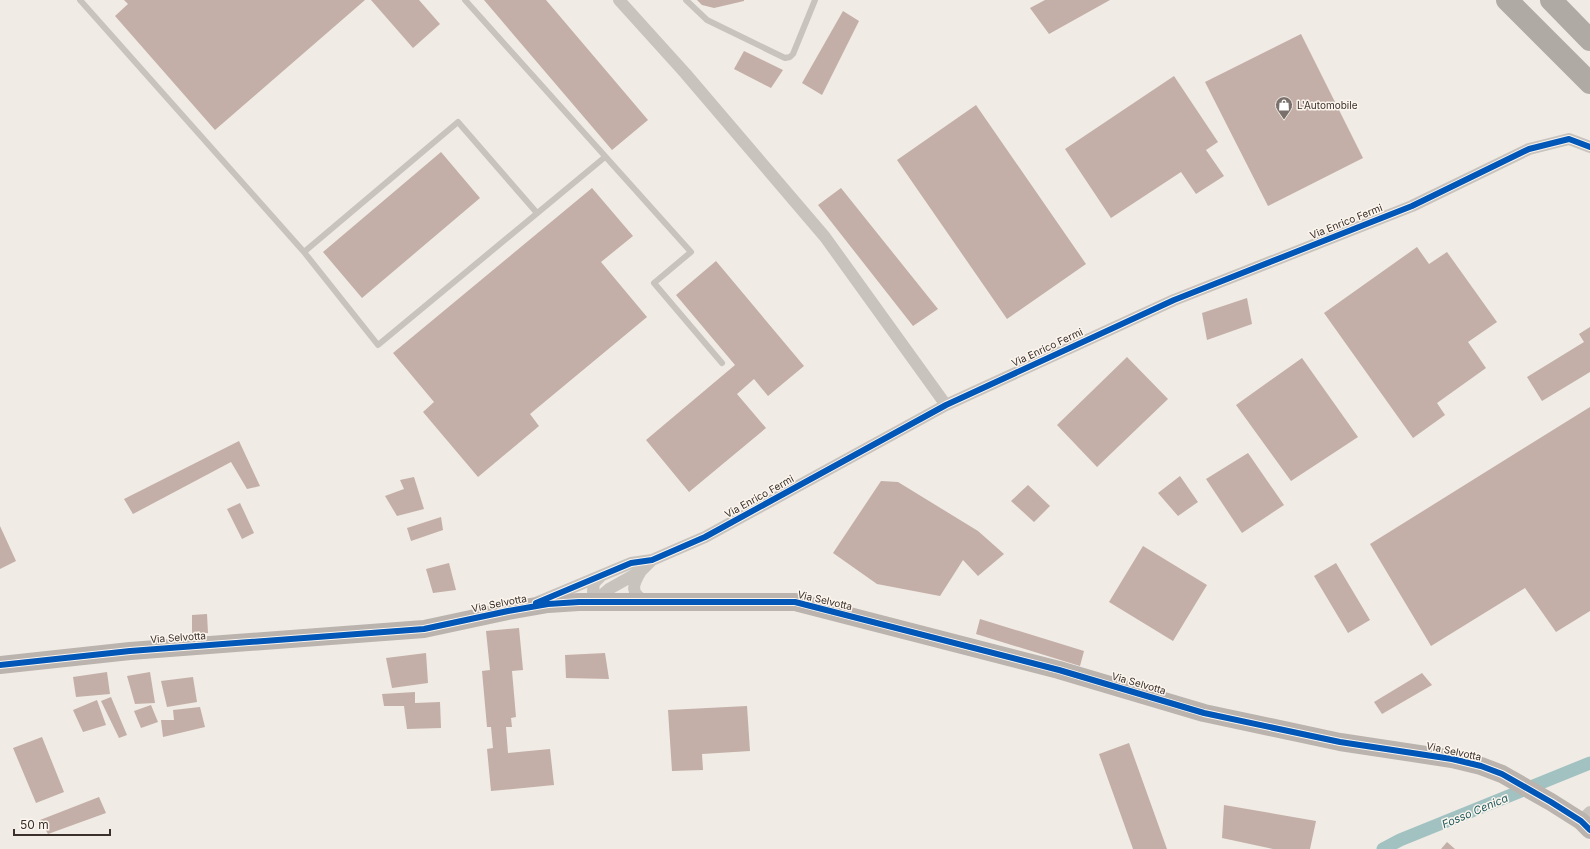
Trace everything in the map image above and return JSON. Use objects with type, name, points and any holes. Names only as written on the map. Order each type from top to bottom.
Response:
[{"type":"highway","points":[[1507,0],[1590,83]]},
{"type":"highway","points":[[1551,0],[1590,40]]},
{"type":"street","points":[[619,0],[685,73],[825,237],[946,405]]},
{"type":"street","name":"Via Enrico Fermi","points":[[526,608],[631,563],[652,560],[705,537],[946,405],[1174,300],[1412,206],[1529,149],[1569,139],[1590,147]]},
{"type":"street","name":"Via Enrico Fermi","points":[[601,602],[602,595],[609,589],[640,571],[652,560]]},
{"type":"street","name":"Via Enrico Fermi","points":[[640,571],[634,582],[633,590],[638,597],[646,602]]},
{"type":"street","points":[[601,602],[593,592],[594,583],[602,575]]},
{"type":"street","name":"Via Selvotta","points":[[0,666],[130,651],[424,629],[548,604],[601,602],[795,602],[1059,670],[1204,713],[1340,742],[1452,759],[1481,766],[1502,774],[1587,821]]},
{"type":"lane","points":[[80,0],[304,252],[378,345],[605,157]]},
{"type":"lane","points":[[464,0],[690,252],[654,283],[722,363]]},
{"type":"lane","points":[[686,0],[708,20],[785,58],[790,57],[793,54],[815,0]]},
{"type":"lane","points":[[304,252],[458,122],[537,213]]},
{"type":"building","points":[[124,0],[365,0],[215,130],[115,16],[128,4]]},
{"type":"building","points":[[371,0],[419,0],[440,24],[413,48]]},
{"type":"building","points":[[484,0],[546,0],[648,120],[612,150]]},
{"type":"building","points":[[697,0],[744,1],[714,8],[702,5]]},
{"type":"building","points":[[1045,0],[1110,0],[1049,34],[1030,8]]},
{"type":"building","points":[[843,11],[859,21],[822,95],[802,83]]},
{"type":"building","name":"L'Automobile","points":[[1301,34],[1363,158],[1268,206],[1205,82]]},
{"type":"building","points":[[744,51],[783,70],[771,88],[734,69]]},
{"type":"building","points":[[1174,76],[1218,142],[1206,150],[1224,176],[1196,194],[1181,172],[1111,218],[1065,149]]},
{"type":"building","points":[[976,105],[1086,264],[1007,319],[897,160]]},
{"type":"building","points":[[441,152],[480,198],[362,298],[323,252]]},
{"type":"building","points":[[592,188],[633,236],[601,262],[647,317],[530,414],[539,426],[478,477],[423,412],[434,402],[393,353]]},
{"type":"building","points":[[841,188],[938,309],[913,326],[818,205]]},
{"type":"building","points":[[1417,247],[1429,264],[1447,252],[1497,322],[1468,342],[1486,368],[1437,403],[1445,415],[1413,438],[1324,313]]},
{"type":"building","points":[[716,261],[804,366],[768,396],[754,379],[737,394],[766,428],[689,492],[646,440],[735,365],[676,295]]},
{"type":"building","points":[[1247,298],[1252,324],[1207,340],[1202,313]]},
{"type":"building","points":[[1590,327],[1590,372],[1542,401],[1527,377],[1584,342],[1579,334]]},
{"type":"building","points":[[1127,357],[1168,399],[1097,467],[1057,425]]},
{"type":"building","points":[[1302,358],[1358,437],[1291,481],[1236,405]]},
{"type":"building","points":[[1590,407],[1590,611],[1556,632],[1525,588],[1431,646],[1370,544]]},
{"type":"building","points":[[239,441],[260,486],[247,489],[231,462],[133,514],[124,499]]},
{"type":"building","points":[[1248,453],[1284,505],[1242,533],[1206,479]]},
{"type":"building","points":[[1180,476],[1198,502],[1178,516],[1158,493]]},
{"type":"building","points":[[414,477],[424,509],[397,516],[385,496],[404,489],[400,480]]},
{"type":"building","points":[[881,481],[898,482],[978,531],[1004,554],[978,576],[963,560],[940,596],[877,584],[833,553]]},
{"type":"building","points":[[1028,485],[1050,506],[1034,522],[1011,501]]},
{"type":"building","points":[[240,503],[254,533],[242,539],[227,509]]},
{"type":"building","points":[[441,517],[443,530],[411,541],[407,528]]},
{"type":"building","points":[[0,526],[16,561],[0,569]]},
{"type":"building","points":[[1143,546],[1207,585],[1173,641],[1109,602]]},
{"type":"building","points":[[449,563],[456,590],[433,593],[426,569]]},
{"type":"building","points":[[1336,563],[1370,620],[1348,633],[1314,576]]},
{"type":"building","points":[[207,614],[208,633],[192,633],[192,615]]},
{"type":"building","points":[[980,619],[1084,651],[1080,666],[976,634]]},
{"type":"building","points":[[519,628],[523,670],[512,671],[516,717],[511,718],[512,727],[506,727],[508,753],[550,749],[554,785],[491,791],[487,749],[493,748],[491,727],[487,727],[482,671],[490,670],[486,631]]},
{"type":"building","points":[[426,653],[428,683],[392,688],[386,658]]},
{"type":"building","points":[[605,653],[609,679],[566,678],[565,655]]},
{"type":"building","points":[[107,672],[110,694],[76,697],[73,677]]},
{"type":"building","points":[[150,672],[155,703],[135,704],[127,676]]},
{"type":"building","points":[[1422,673],[1432,685],[1382,714],[1374,702]]},
{"type":"building","points":[[193,677],[197,702],[167,707],[161,681]]},
{"type":"building","points":[[415,692],[415,703],[440,702],[441,728],[407,729],[404,706],[384,706],[382,694]]},
{"type":"building","points":[[111,697],[127,735],[119,738],[101,701]]},
{"type":"building","points":[[97,700],[106,725],[83,732],[73,710]]},
{"type":"building","points":[[151,705],[158,722],[141,728],[134,711]]},
{"type":"building","points":[[747,706],[750,751],[702,754],[703,770],[672,771],[668,710]]},
{"type":"building","points":[[200,707],[205,727],[163,737],[161,720],[174,720],[173,710]]},
{"type":"building","points":[[42,737],[64,792],[36,803],[13,748]]},
{"type":"building","points":[[1129,743],[1167,849],[1133,849],[1099,754]]},
{"type":"building","points":[[99,797],[106,813],[48,834],[40,820]]},
{"type":"building","points":[[1224,805],[1316,821],[1310,849],[1273,849],[1222,838]]},
{"type":"building","points":[[1447,842],[1455,849],[1441,849]]},
{"type":"waterway","name":"Fosso Cenica","points":[[1383,849],[1400,840],[1590,763]]},
{"type":"cycle path","points":[[536,603],[631,563],[652,560],[705,537],[946,405],[1174,300],[1412,206],[1529,149],[1569,139],[1590,147]]},
{"type":"cycle path","points":[[0,665],[130,651],[424,629],[548,604],[579,602],[795,602],[1059,670],[1204,713],[1340,742],[1452,759],[1481,766],[1502,774],[1551,802],[1581,821],[1590,830]]},
{"type":"place","name":"L'Automobile","points":[[1284,120]]}]
